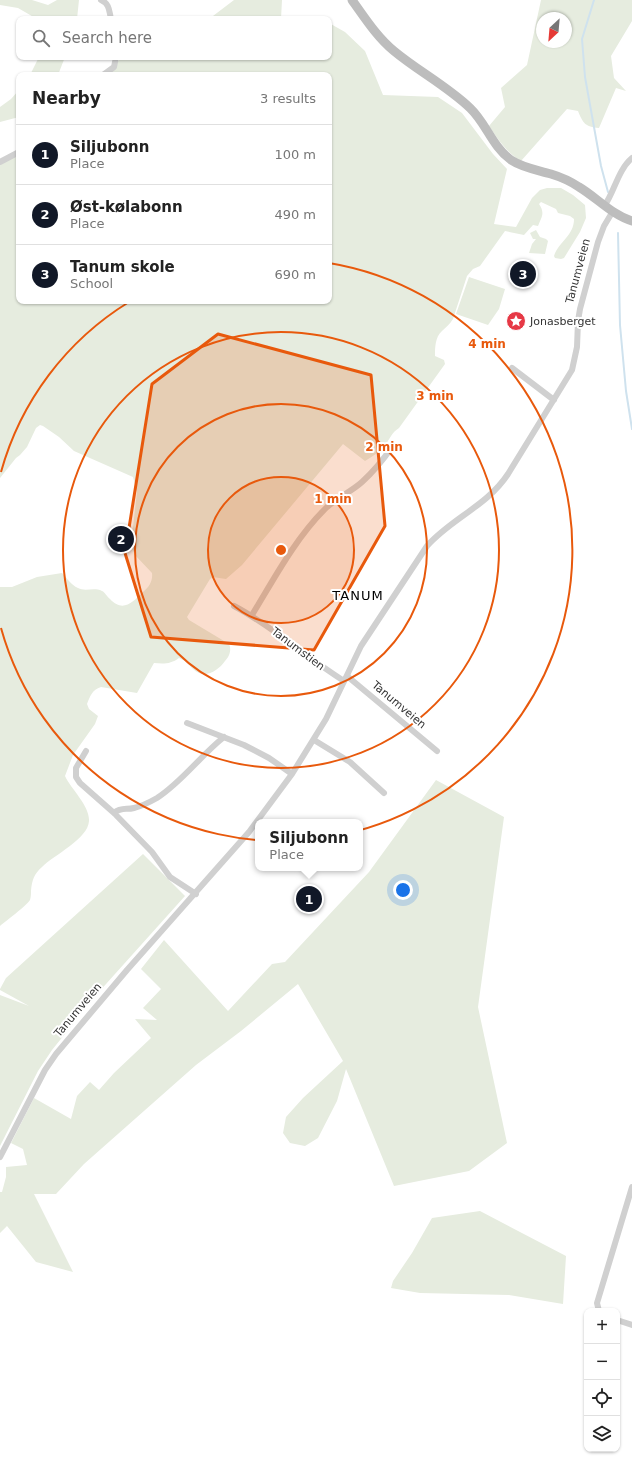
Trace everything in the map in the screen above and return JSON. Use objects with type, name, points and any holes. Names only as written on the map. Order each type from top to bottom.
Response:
[{"type":"main road","points":[[352,0],[376,32],[393,50],[469,107],[481,121],[496,145],[506,156],[519,164],[569,181],[623,218],[632,220]]},
{"type":"street","points":[[101,0],[108,6],[110,16]]},
{"type":"street","points":[[107,72],[114,67],[115,60]]},
{"type":"street","points":[[0,162],[16,154]]},
{"type":"street","points":[[605,205],[612,194],[622,170],[632,158]]},
{"type":"street","name":"Tanumveien","points":[[259,819],[292,774],[314,740],[334,704],[364,641],[427,546],[438,534],[489,497],[501,484],[566,381],[575,361],[580,309],[598,242],[604,226],[613,211]]},
{"type":"street","points":[[512,368],[554,400]]},
{"type":"street","points":[[252,615],[293,549],[313,523],[326,508],[361,483],[378,466],[392,448]]},
{"type":"street","name":"Tanumstien","points":[[234,606],[252,615],[329,672],[346,679]]},
{"type":"street","name":"Tanumveien","points":[[346,679],[437,751]]},
{"type":"street","points":[[187,723],[244,745],[269,758],[292,774]]},
{"type":"street","points":[[114,813],[124,808],[133,809],[144,805],[158,797],[178,782],[214,745],[224,737]]},
{"type":"street","points":[[314,740],[350,762],[384,793]]},
{"type":"street","points":[[86,751],[76,768],[76,777],[80,783],[114,813],[152,852],[170,878],[196,894]]},
{"type":"street","name":"Tanumveien","points":[[0,1157],[45,1070],[56,1054],[127,970],[196,894],[255,825]]},
{"type":"street","points":[[598,1308],[597,1303],[632,1187]]},
{"type":"street","points":[[620,1321],[632,1325]]},
{"type":"highlighted area","points":[[218,334],[371,375],[385,526],[314,650],[151,637],[125,553],[152,384]]},
{"type":"shaded area","points":[[0,0],[32,0],[48,5],[57,0],[79,0],[77,16],[32,16],[18,8],[0,5]]},
{"type":"shaded area","points":[[234,0],[282,0],[281,16],[213,16]]},
{"type":"shaded area","points":[[541,0],[632,0],[632,21],[611,56],[614,78],[626,91],[616,88],[599,128],[591,127],[585,124],[578,111],[567,109],[521,161],[507,149],[489,126],[505,107],[501,88],[527,65],[536,23],[536,48],[572,48],[572,12],[538,12]]},
{"type":"shaded area","points":[[332,25],[345,32],[365,51],[383,95],[438,97],[462,113],[493,154],[507,169],[494,224],[516,227],[532,198],[540,190],[547,188],[561,188],[573,195],[585,205],[586,218],[580,232],[564,258],[561,259],[555,258],[554,256],[559,246],[572,230],[574,219],[570,216],[558,213],[556,209],[541,202],[539,204],[542,210],[542,215],[538,226],[533,225],[524,235],[505,231],[480,266],[473,269],[467,276],[453,319],[438,336],[435,356],[444,360],[445,364],[385,445],[365,461],[343,444],[242,565],[226,579],[213,577],[210,579],[187,617],[189,620],[229,644],[229,655],[219,668],[210,673],[202,674],[197,672],[179,658],[167,663],[154,663],[137,693],[101,687],[93,692],[87,704],[89,709],[98,716],[95,724],[73,755],[65,776],[87,809],[89,821],[87,828],[77,840],[47,862],[39,870],[33,880],[31,896],[28,903],[0,926],[0,587],[12,587],[37,577],[62,573],[76,587],[84,590],[96,589],[102,591],[115,603],[124,606],[132,602],[145,590],[150,584],[152,573],[135,555],[131,545],[137,492],[133,477],[74,451],[59,437],[40,425],[36,428],[27,447],[0,478],[0,165],[16,155],[16,304],[332,304],[332,72],[108,72],[119,60],[332,60]]},
{"type":"shaded area","points":[[38,60],[64,60],[59,72],[32,72]]},
{"type":"shaded area","points":[[16,93],[16,118],[0,122],[0,107]]},
{"type":"shaded area","points":[[536,230],[540,237],[548,241],[545,254],[529,253],[532,244],[536,239],[533,239],[530,233]]},
{"type":"shaded area","points":[[469,277],[505,289],[499,309],[488,325],[456,314]]},
{"type":"shaded area","points":[[436,780],[504,817],[478,1007],[507,1143],[469,1171],[394,1186],[346,1069],[337,1101],[318,1138],[305,1146],[290,1143],[283,1133],[286,1117],[303,1098],[343,1061],[298,984],[241,1031],[196,1065],[84,1164],[56,1194],[34,1194],[73,1272],[36,1262],[7,1226],[0,1233],[0,1192],[2,1192],[6,1177],[6,1167],[27,1165],[23,1149],[11,1143],[34,1098],[71,1119],[77,1096],[90,1082],[99,1090],[114,1073],[151,1038],[135,1019],[157,1020],[143,1008],[161,989],[141,969],[164,940],[228,1011],[272,964],[285,962],[369,872]]},
{"type":"shaded area","points":[[143,854],[185,896],[71,1023],[73,1024],[52,1050],[38,1071],[0,1146],[0,995],[29,1006],[0,989],[6,978]]},
{"type":"shaded area","points":[[480,1211],[566,1256],[563,1304],[509,1295],[420,1293],[391,1288],[393,1281],[412,1253],[432,1218]]},
{"type":"waterway","points":[[594,0],[582,39],[585,77],[601,166],[608,192]]},
{"type":"waterway","points":[[618,233],[620,325],[626,391],[632,429]]},
{"type":"place","name":"Tanum skole","points":[[523,274]]},
{"type":"place","name":"Jonasberget","points":[[516,321]]},
{"type":"place","name":"Øst-kølabonn","points":[[121,539]]},
{"type":"place","name":"Siljubonn","points":[[309,899]]},
{"type":"district","name":"TANUM","points":[[358,595]]}]
